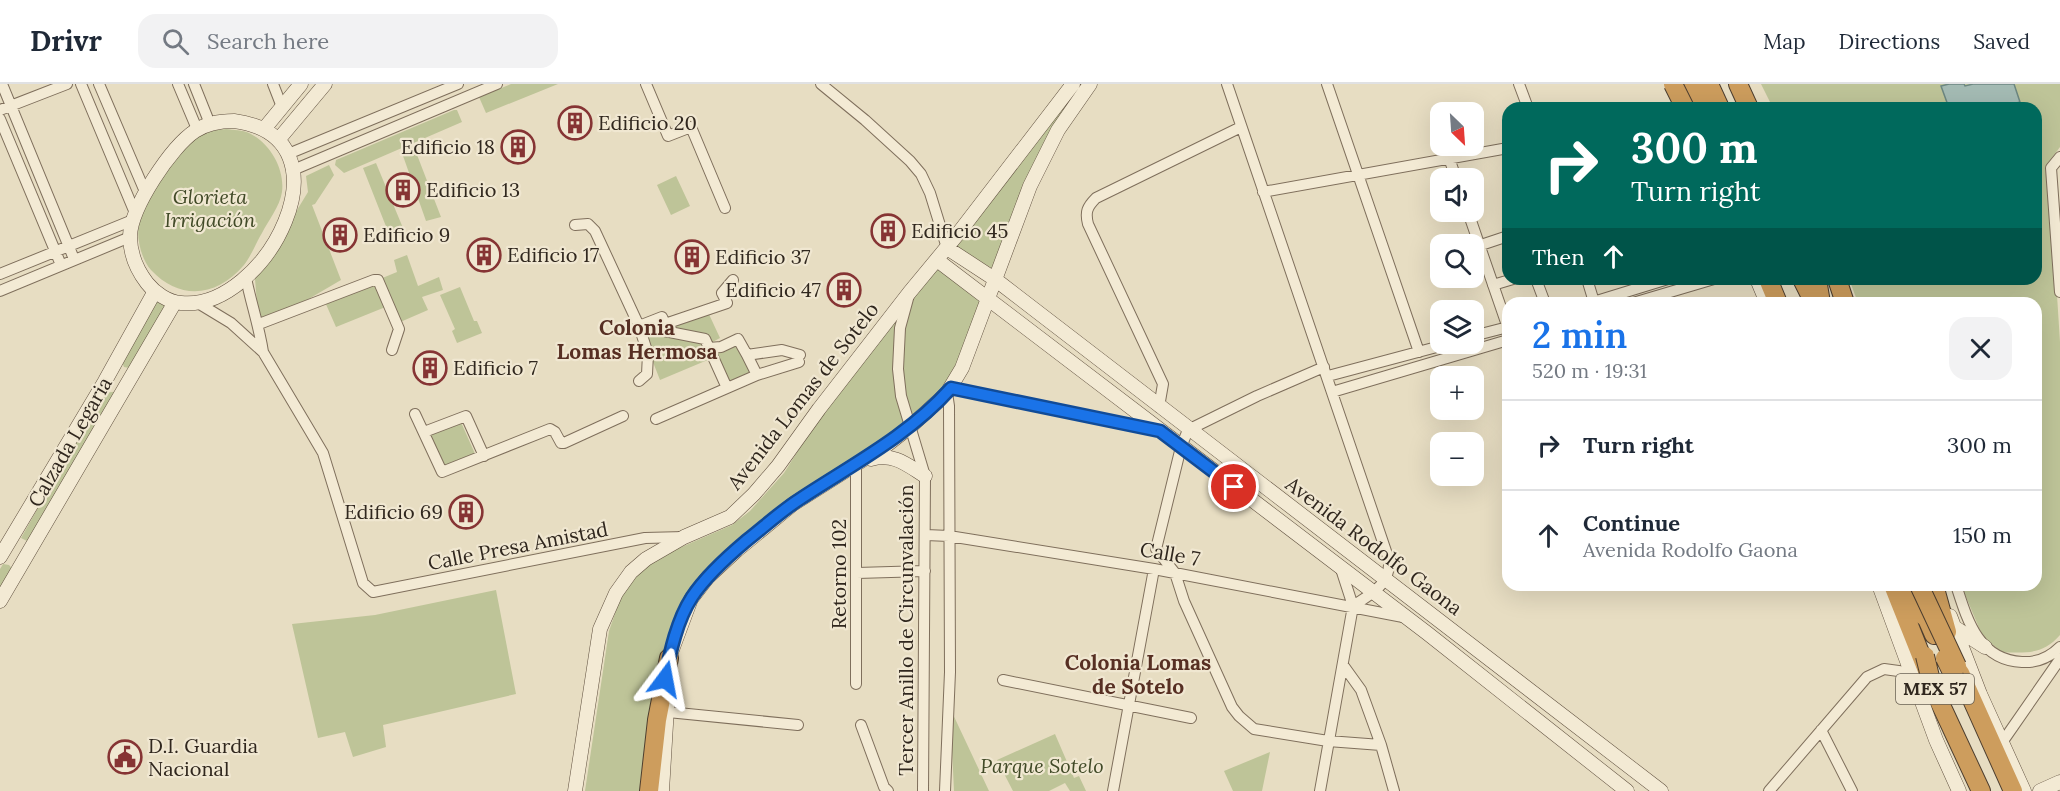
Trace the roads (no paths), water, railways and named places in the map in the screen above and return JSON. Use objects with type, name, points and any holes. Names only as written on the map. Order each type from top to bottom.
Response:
[{"type":"highway","points":[[1675,84],[1682,102]]},
{"type":"highway","points":[[1683,84],[1691,102]]},
{"type":"highway","points":[[1690,84],[1698,102]]},
{"type":"highway","points":[[1708,84],[1717,102]]},
{"type":"highway","points":[[1718,84],[1739,96]]},
{"type":"highway","points":[[1914,591],[1920,637],[1940,714],[1973,791]]},
{"type":"highway","name":"MEX 57","points":[[1915,591],[1932,682],[1981,791]]},
{"type":"highway","points":[[1916,591],[1936,640],[2008,791]]},
{"type":"highway","points":[[1916,591],[1996,743],[2013,791]]},
{"type":"highway","name":"MEX 57","points":[[1916,591],[2002,791]]},
{"type":"highway","points":[[649,791],[669,658]]},
{"type":"main road","points":[[279,139],[325,84]]},
{"type":"main road","name":"Avenida Lomas de Sotelo","points":[[576,791],[600,628],[606,611],[631,572],[646,559],[684,537],[730,517],[754,494],[1073,84]]},
{"type":"main road","points":[[669,658],[691,599],[708,578],[737,550],[792,504],[858,463],[911,426],[949,390],[962,368],[1030,186],[1058,130],[1090,84]]},
{"type":"main road","points":[[1664,84],[1673,102]]},
{"type":"main road","points":[[264,129],[282,107],[294,87]]},
{"type":"main road","points":[[246,122],[264,129],[279,139],[288,154],[293,170],[294,192],[287,217],[257,267],[225,293],[198,303],[176,302],[155,291],[138,267],[133,256],[130,237],[134,216],[146,195],[173,152],[197,129],[210,124],[246,122]]},
{"type":"main road","name":"Avenida Rodolfo Gaona","points":[[947,248],[996,280],[1188,430],[1661,791]]},
{"type":"main road","name":"Avenida Rodolfo Gaona","points":[[937,260],[1406,617],[1627,791]]},
{"type":"main road","name":"Calzada Legaria","points":[[3,552],[105,381],[155,291]]},
{"type":"main road","name":"Calzada Legaria","points":[[0,601],[176,302]]},
{"type":"main road","points":[[105,381],[124,388]]},
{"type":"main road","points":[[858,463],[886,456],[900,461],[925,477]]},
{"type":"main road","points":[[3,552],[24,559]]},
{"type":"main road","points":[[1914,591],[1912,674],[1936,740],[1959,791]]},
{"type":"main road","points":[[1918,591],[1954,627],[1985,647]]},
{"type":"main road","points":[[1954,627],[1996,743],[2024,791]]},
{"type":"main road","points":[[662,716],[662,791]]},
{"type":"main road","points":[[1553,732],[1565,717]]},
{"type":"main road","points":[[2042,790],[2060,782]]},
{"type":"street","points":[[2,84],[74,259]]},
{"type":"street","points":[[0,111],[67,84]]},
{"type":"street","points":[[0,274],[134,216],[81,84]]},
{"type":"street","points":[[99,84],[146,195]]},
{"type":"street","points":[[178,84],[197,129]]},
{"type":"street","points":[[194,84],[210,124]]},
{"type":"street","points":[[273,84],[282,107]]},
{"type":"street","points":[[465,84],[470,95]]},
{"type":"street","points":[[293,170],[497,84]]},
{"type":"street","points":[[646,84],[669,136],[691,127],[725,208]]},
{"type":"street","points":[[821,84],[880,134],[921,174],[930,193],[947,248]]},
{"type":"street","points":[[1227,84],[1389,560],[1386,580],[1353,606]]},
{"type":"street","points":[[1327,84],[1419,352]]},
{"type":"street","points":[[1520,84],[1526,102]]},
{"type":"street","points":[[288,154],[453,85],[458,100]]},
{"type":"street","points":[[0,119],[61,265]]},
{"type":"street","points":[[1160,407],[1163,384],[1088,224],[1087,207],[1096,198],[1241,127]]},
{"type":"street","points":[[1263,192],[1502,149]]},
{"type":"street","points":[[2060,157],[2051,168],[2060,292]]},
{"type":"street","points":[[1449,158],[1452,168]]},
{"type":"street","points":[[575,225],[588,224],[595,231],[639,326],[648,354],[647,374],[639,381]]},
{"type":"street","points":[[0,291],[130,237]]},
{"type":"street","points":[[1484,244],[1502,238]]},
{"type":"street","points":[[1484,255],[1502,312]]},
{"type":"street","points":[[246,278],[251,304],[259,324],[263,352]]},
{"type":"street","points":[[259,324],[378,280],[399,329],[392,350]]},
{"type":"street","points":[[639,326],[662,317],[665,324],[727,303],[722,293],[733,280]]},
{"type":"street","points":[[1493,285],[1502,282]]},
{"type":"street","points":[[1609,297],[1648,285]]},
{"type":"street","points":[[1653,297],[1694,285]]},
{"type":"street","name":"Tercer Anillo de Circunvalación","points":[[909,293],[900,328],[898,349],[901,396],[925,477],[923,791]]},
{"type":"street","points":[[198,303],[231,323],[263,352]]},
{"type":"street","points":[[639,326],[705,339],[727,388]]},
{"type":"street","points":[[1484,333],[1502,328]]},
{"type":"street","points":[[709,348],[738,339],[757,375]]},
{"type":"street","points":[[1332,392],[1502,342]]},
{"type":"street","points":[[1381,745],[1328,741],[1254,729],[1239,716],[1232,707],[1184,601],[1175,573],[1156,549],[1181,447],[1188,430],[1257,396],[1326,372],[1430,349]]},
{"type":"street","points":[[656,418],[799,358],[782,350],[747,355]]},
{"type":"street","name":"Calle Presa Amistad","points":[[263,352],[323,453],[363,583],[373,592],[645,538],[684,537]]},
{"type":"street","points":[[949,390],[1160,431]]},
{"type":"street","name":"Tercer Anillo de Circunvalación","points":[[945,791],[950,672],[949,390]]},
{"type":"street","points":[[415,414],[442,472],[550,429],[555,432],[561,443],[564,443],[623,416]]},
{"type":"street","points":[[424,432],[466,416],[484,456]]},
{"type":"street","name":"Retorno 102","points":[[856,684],[858,463]]},
{"type":"street","name":"Calle 7","points":[[926,535],[949,536],[1154,569],[1406,617]]},
{"type":"street","points":[[1113,791],[1154,569]]},
{"type":"street","points":[[1320,791],[1353,606],[1341,569]]},
{"type":"street","points":[[857,573],[925,571]]},
{"type":"street","points":[[1958,591],[1969,623],[1985,647],[2004,658],[2025,662],[2039,660],[2049,657],[2060,647]]},
{"type":"street","points":[[1996,743],[2060,659]]},
{"type":"street","points":[[1343,665],[1361,690],[1381,745],[1394,791]]},
{"type":"street","points":[[1769,791],[1867,677],[1884,669],[1912,674]]},
{"type":"street","points":[[1003,680],[1191,718]]},
{"type":"street","points":[[662,716],[798,725]]},
{"type":"street","points":[[861,725],[884,787],[888,791]]},
{"type":"street","points":[[1821,730],[1852,791]]},
{"type":"water","points":[[2014,84],[2020,102],[1947,102],[1941,86]]},
{"type":"place","name":"Edificio 20","points":[[575,123]]},
{"type":"place","name":"Edificio 18","points":[[518,147]]},
{"type":"place","name":"Edificio 13","points":[[403,190]]},
{"type":"place","name":"Edificio 45","points":[[888,231]]},
{"type":"place","name":"Edificio 9","points":[[340,235]]},
{"type":"place","name":"Edificio 17","points":[[484,255]]},
{"type":"place","name":"Edificio 37","points":[[692,257]]},
{"type":"place","name":"Edificio 47","points":[[844,290]]},
{"type":"place","name":"Edificio 7","points":[[430,368]]},
{"type":"place","name":"Edificio 69","points":[[466,512]]},
{"type":"place","name":"D.I. Guardia Nacional","points":[[125,757]]},
{"type":"district","name":"Colonia Lomas Hermosa","points":[[637,340]]},
{"type":"district","name":"Colonia Lomas de Sotelo","points":[[1138,675]]},
{"type":"park label","name":"Glorieta Irrigación","points":[[210,208]]},
{"type":"park label","name":"Parque Sotelo","points":[[1042,766]]}]
